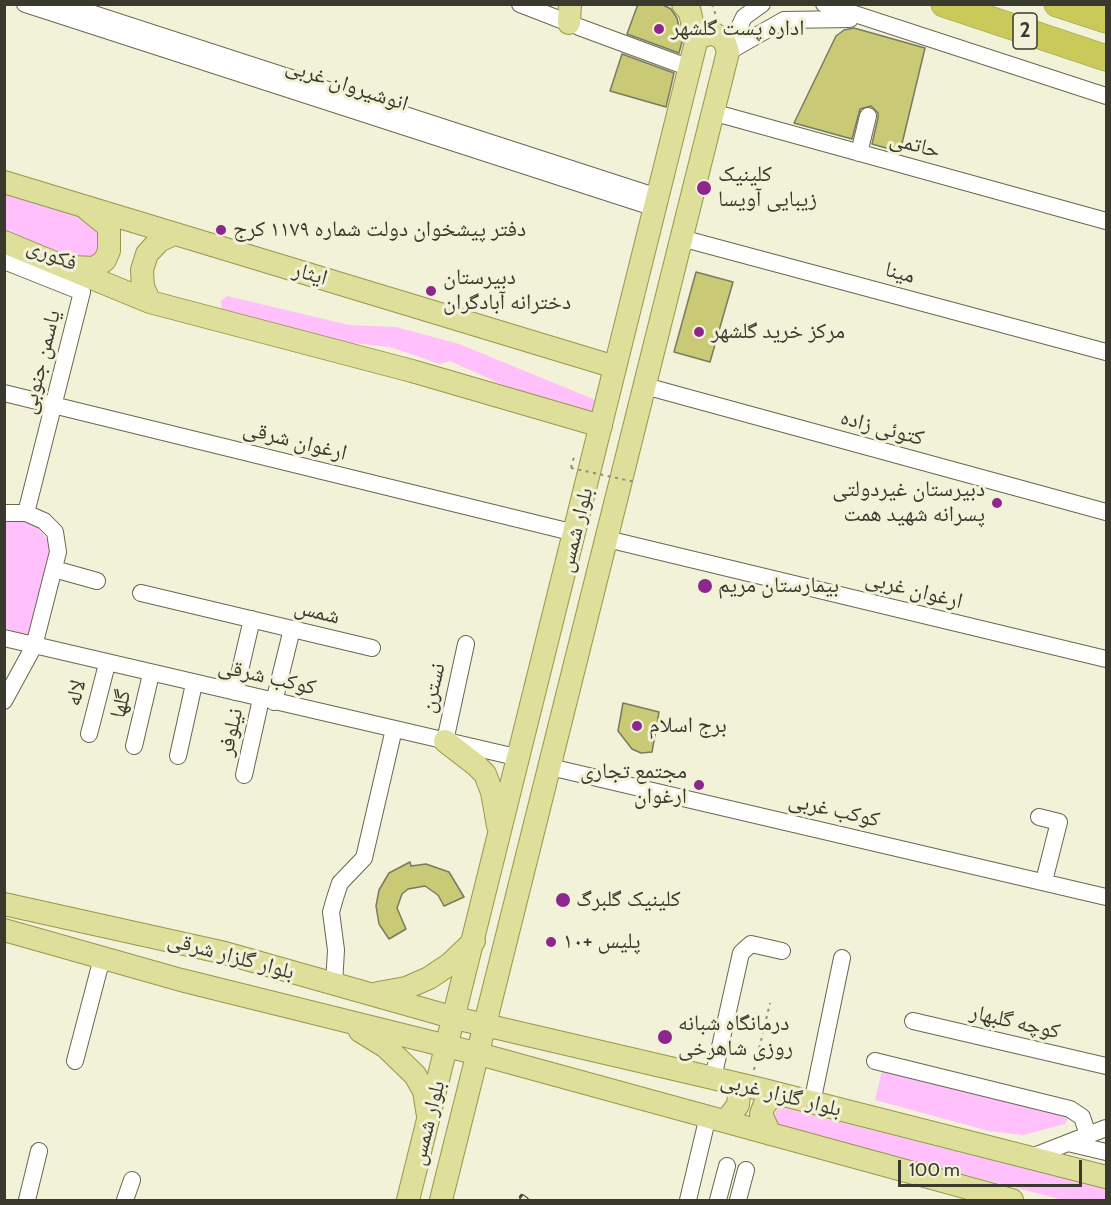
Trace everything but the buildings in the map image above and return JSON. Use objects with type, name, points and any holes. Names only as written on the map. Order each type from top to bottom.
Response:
[{"type":"highway","name":"2","points":[[944,4],[1107,58]]},
{"type":"highway","name":"2","points":[[1057,4],[1103,19]]},
{"type":"main road","points":[[683,4],[690,12],[696,42]]},
{"type":"main road","points":[[696,42],[700,37],[713,33],[724,40],[728,52]]},
{"type":"main road","name":"بلوار شمس","points":[[408,1200],[601,426],[615,367],[646,199],[690,68],[696,42]]},
{"type":"main road","name":"بلوار شمس","points":[[441,1200],[728,52]]},
{"type":"main road","name":"ایثار","points":[[4,182],[615,367]]},
{"type":"main road","points":[[55,265],[95,268],[105,260],[110,251],[109,227],[98,216],[81,205]]},
{"type":"main road","points":[[150,302],[143,287],[142,270],[147,254],[159,241],[174,234]]},
{"type":"main road","points":[[4,242],[55,265],[150,302],[412,371],[601,426]]},
{"type":"main road","points":[[445,741],[477,765],[485,774],[492,792],[499,839]]},
{"type":"main road","name":"بلوار گلزار شرقی","points":[[4,904],[225,953],[455,1018]]},
{"type":"main road","name":"بلوار گلزار شرقی","points":[[4,930],[140,969],[448,1046]]},
{"type":"main road","points":[[140,969],[165,968],[170,966],[173,956],[166,943],[146,935]]},
{"type":"main road","points":[[372,995],[406,988],[429,978],[450,964],[474,941]]},
{"type":"main road","points":[[213,988],[203,982],[199,976],[199,965],[205,957],[225,953]]},
{"type":"main road","points":[[332,1017],[386,1047],[404,1061],[424,1091],[429,1121]]},
{"type":"main road","name":"بلوار گلزار غربی","points":[[455,1018],[784,1095],[1107,1177]]},
{"type":"main road","name":"بلوار گلزار غربی","points":[[448,1046],[1012,1200]]},
{"type":"main road","points":[[717,1119],[738,1105],[739,1094],[732,1083]]},
{"type":"main road","points":[[770,1134],[761,1114],[770,1099],[784,1095]]},
{"type":"street","name":"انوشیروان غربی","points":[[24,4],[646,199]]},
{"type":"street","name":"انوشیروان غربی","points":[[63,4],[646,199]]},
{"type":"street","points":[[520,4],[573,18],[690,68]]},
{"type":"street","points":[[728,52],[744,17],[762,4]]},
{"type":"street","points":[[824,4],[870,21],[1107,96]]},
{"type":"street","points":[[1076,4],[1103,19]]},
{"type":"street","points":[[728,52],[784,20],[811,18],[870,21]]},
{"type":"street","name":"حاتمی","points":[[712,112],[1107,220]]},
{"type":"street","points":[[859,153],[868,116]]},
{"type":"street","name":"مینا","points":[[681,238],[1107,352]]},
{"type":"street","name":"فکوری","points":[[4,261],[82,292]]},
{"type":"street","name":"یاسمن جنوبی","points":[[26,513],[82,292]]},
{"type":"street","name":"کتوئی زاده","points":[[645,386],[1107,512]]},
{"type":"street","name":"ارغوان شرقی","points":[[4,393],[575,533]]},
{"type":"street","points":[[4,513],[26,513],[44,521],[55,532],[58,552],[34,646],[4,701]]},
{"type":"street","name":"ارغوان غربی","points":[[607,539],[1107,659]]},
{"type":"street","points":[[54,569],[97,581]]},
{"type":"street","name":"شمس","points":[[141,593],[372,648]]},
{"type":"street","points":[[235,692],[252,619]]},
{"type":"street","name":"نیلوفر","points":[[244,775],[292,629]]},
{"type":"street","name":"کوکب شرقی","points":[[4,638],[107,664],[520,758]]},
{"type":"street","name":"نسترن","points":[[445,741],[466,644]]},
{"type":"street","name":"لاله","points":[[89,734],[107,664]]},
{"type":"street","name":"گلها","points":[[134,746],[151,674]]},
{"type":"street","points":[[178,756],[194,684]]},
{"type":"street","points":[[334,984],[336,950],[332,932],[333,905],[340,884],[364,858],[394,729]]},
{"type":"street","name":"کوکب غربی","points":[[550,768],[1107,897]]},
{"type":"street","points":[[1039,818],[1059,822],[1044,881]]},
{"type":"street","points":[[732,1083],[741,953],[751,944],[782,951]]},
{"type":"street","points":[[75,1061],[102,958]]},
{"type":"street","points":[[812,1102],[842,958]]},
{"type":"street","name":"کوچه گلبهار","points":[[913,1021],[1107,1066]]},
{"type":"street","points":[[875,1061],[1070,1109],[1082,1117],[1088,1135]]},
{"type":"street","points":[[688,1200],[717,1119]]},
{"type":"street","points":[[1028,1158],[1107,1128]]},
{"type":"street","points":[[1068,1143],[1107,1152]]},
{"type":"street","points":[[27,1200],[39,1151]]},
{"type":"street","points":[[718,1200],[727,1166]]},
{"type":"street","points":[[738,1200],[746,1170]]},
{"type":"street","points":[[125,1200],[132,1180]]},
{"type":"path","points":[[574,456],[571,468],[635,482]]},
{"type":"path","points":[[732,1083],[770,1003]]},
{"type":"shaded area","points":[[5,187],[97,222],[103,250],[84,263],[5,235]]},
{"type":"shaded area","points":[[227,296],[349,325],[396,327],[459,344],[598,401],[594,420],[541,402],[450,361],[440,364],[390,347],[317,339],[222,314],[221,301]]},
{"type":"shaded area","points":[[11,519],[36,525],[48,540],[50,550],[28,636],[5,628],[5,522]]},
{"type":"shaded area","points":[[882,1070],[1070,1115],[1065,1124],[1023,1135],[989,1131],[875,1100]]},
{"type":"shaded area","points":[[784,1108],[1106,1189],[1106,1200],[1063,1200],[782,1127],[776,1124],[774,1117],[777,1110]]},
{"type":"railway","points":[[522,1197],[526,1200]]},
{"type":"place","name":"اداره پست گلشهر","points":[[659,29]]},
{"type":"place","name":"کلینیک زیبایی آویسا","points":[[704,188]]},
{"type":"place","name":"دفتر پیشخوان دولت شماره ۱۱۷۹ کرج","points":[[221,230]]},
{"type":"place","name":"دبيرستان دخترانه آبادگران","points":[[431,291]]},
{"type":"place","name":"مرکز خرید گلشهر","points":[[699,332]]},
{"type":"place","name":"دبیرستان غیردولتی پسرانه شهید همت","points":[[997,503]]},
{"type":"place","name":"بیمارستان مریم","points":[[705,586]]},
{"type":"place","name":"برج اسلام","points":[[637,726]]},
{"type":"place","name":"مجتمع تجاری ارغوان","points":[[699,785]]},
{"type":"place","name":"کلینیک گلبرگ","points":[[563,900]]},
{"type":"place","name":"پلیس +۱۰","points":[[551,942]]},
{"type":"place","name":"درمانگاه شبانه روزی شاهرخی","points":[[665,1037]]}]
